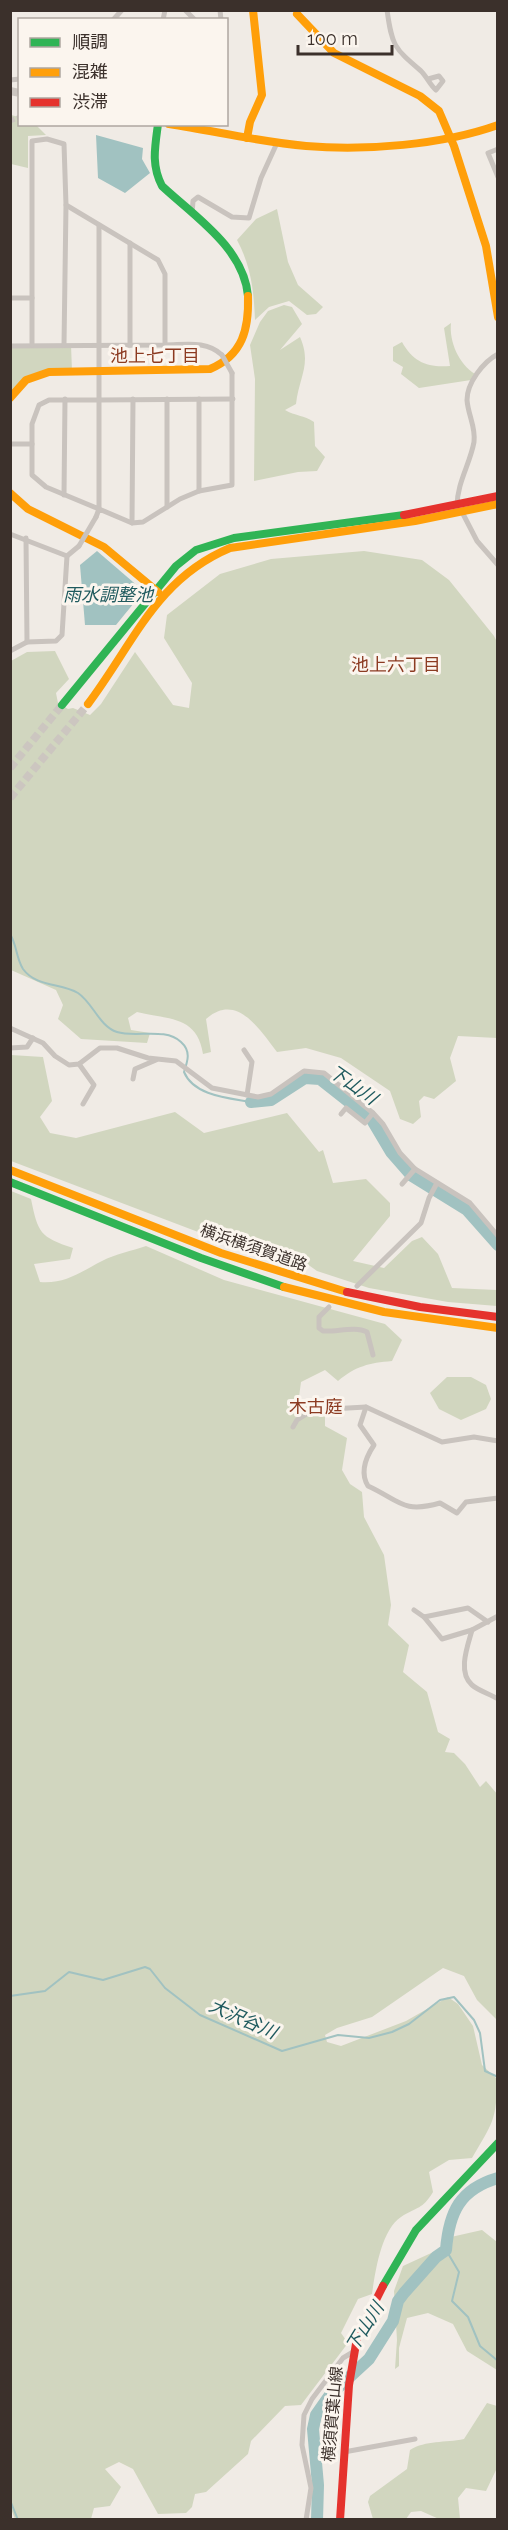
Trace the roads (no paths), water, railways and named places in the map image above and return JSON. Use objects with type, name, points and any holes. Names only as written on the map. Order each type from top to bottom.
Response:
[{"type":"main road","points":[[247,138],[250,122],[262,95],[253,10]]},
{"type":"main road","points":[[297,14],[334,53],[433,104],[445,120],[486,246],[498,317]]},
{"type":"main road","points":[[180,126],[277,143],[317,147],[362,146],[452,138],[498,125]]},
{"type":"main road","points":[[10,398],[22,382],[34,375],[49,372],[210,369],[233,357],[242,346],[247,329],[249,294],[246,281],[234,256],[162,186],[155,176],[152,152],[158,126]]},
{"type":"main road","points":[[10,494],[17,502],[32,511],[60,522],[111,551],[163,596]]},
{"type":"main road","points":[[88,704],[106,683],[143,620],[163,596],[192,567],[224,550],[460,509],[498,496]]},
{"type":"main road","points":[[62,705],[155,589],[186,557],[220,541],[498,504]]},
{"type":"main road","name":"横浜横須賀道路","points":[[10,1170],[179,1237],[291,1277],[412,1306],[498,1317]]},
{"type":"main road","name":"横浜横須賀道路","points":[[10,1182],[203,1259],[272,1282],[373,1309],[498,1328]]},
{"type":"main road","name":"横須賀葉山線","points":[[340,2520],[352,2357],[366,2318],[405,2246],[430,2212],[498,2143]]},
{"type":"street","points":[[387,10],[395,48],[428,80]]},
{"type":"street","points":[[32,345],[32,141],[47,138],[64,144],[66,205],[64,345]]},
{"type":"street","points":[[192,215],[193,201],[198,196],[232,217],[249,218],[261,178],[277,143]]},
{"type":"street","points":[[498,149],[488,153],[498,177]]},
{"type":"street","points":[[66,205],[158,260],[163,266],[165,345]]},
{"type":"street","points":[[10,651],[27,642],[56,642],[62,635],[67,556],[79,546],[99,508],[99,225]]},
{"type":"street","points":[[130,243],[130,345]]},
{"type":"street","points":[[10,298],[32,298]]},
{"type":"street","points":[[10,346],[202,345],[214,348],[222,355],[232,373],[233,399],[232,485],[199,491],[143,522],[132,523],[64,495],[38,482],[32,475],[32,424],[39,405],[49,400],[65,399],[233,399]]},
{"type":"street","points":[[498,354],[478,373],[468,395],[474,427],[474,441],[457,494],[460,509],[477,541],[498,565]]},
{"type":"street","points":[[64,495],[65,399]]},
{"type":"street","points":[[132,523],[133,399]]},
{"type":"street","points":[[167,399],[167,507]]},
{"type":"street","points":[[199,399],[199,491]]},
{"type":"street","points":[[10,444],[32,444]]},
{"type":"street","points":[[10,534],[27,538],[67,556]]},
{"type":"street","points":[[27,538],[27,642]]},
{"type":"street","points":[[10,1028],[45,1044],[61,1061],[69,1065],[79,1064],[93,1052],[107,1047],[158,1060]]},
{"type":"street","points":[[10,1048],[27,1047],[33,1038]]},
{"type":"street","points":[[244,1050],[252,1062],[247,1095]]},
{"type":"street","points":[[133,1079],[135,1069],[158,1060],[170,1059],[182,1064],[212,1088],[264,1097],[298,1073],[317,1071],[324,1073],[383,1124],[400,1153],[414,1170],[470,1203],[498,1236]]},
{"type":"street","points":[[79,1064],[94,1085],[83,1104]]},
{"type":"street","points":[[341,1114],[346,1108],[365,1123],[372,1114]]},
{"type":"street","points":[[402,1184],[414,1170]]},
{"type":"street","points":[[357,1286],[422,1223],[437,1184]]},
{"type":"street","points":[[329,1307],[319,1317],[319,1328],[323,1331],[336,1332],[359,1328],[367,1332],[373,1355]]},
{"type":"street","points":[[366,1407],[360,1425],[374,1445],[367,1456],[364,1469],[368,1486],[396,1503],[421,1509],[440,1503],[452,1513],[457,1513],[466,1503],[498,1498]]},
{"type":"street","points":[[293,1427],[297,1420],[313,1410],[366,1407],[442,1442],[474,1437],[498,1441]]},
{"type":"street","points":[[424,1617],[468,1608],[488,1622]]},
{"type":"street","points":[[414,1610],[424,1617],[442,1639],[472,1630],[498,1616]]},
{"type":"street","points":[[472,1630],[465,1655],[468,1680],[498,1699]]},
{"type":"street","points":[[306,2520],[310,2488],[302,2445],[302,2422],[312,2399],[343,2358],[352,2357]]},
{"type":"street","points":[[344,2452],[415,2439]]},
{"type":"water","points":[[96,135],[143,148],[142,159],[150,173],[125,193],[98,178]]},
{"type":"water","name":"雨水調整池","points":[[97,551],[140,588],[138,598],[116,625],[85,625],[80,565]]},
{"type":"waterway","name":"下山川","points":[[10,934],[21,965],[28,975],[42,982],[78,993],[88,1002],[105,1025],[117,1032],[159,1034],[174,1038],[186,1049],[187,1060],[184,1072],[196,1086],[223,1097],[251,1102]]},
{"type":"waterway","name":"下山川","points":[[251,1102],[271,1100],[305,1078],[320,1079],[372,1120],[391,1152],[412,1176],[467,1210],[498,1245]]},
{"type":"waterway","name":"大沢谷川","points":[[10,1996],[45,1991],[69,1972],[103,1980],[145,1967],[150,1969],[165,1988],[200,2015],[282,2051],[338,2035],[369,2038],[392,2032],[409,2024],[440,2000],[454,1997],[474,2020],[480,2033],[485,2071],[498,2077]]},
{"type":"waterway","name":"下山川","points":[[317,2520],[318,2485],[313,2429],[316,2415],[330,2395],[369,2359],[393,2321],[398,2301],[436,2257],[446,2250],[450,2224],[459,2204],[474,2189],[498,2178]]},
{"type":"waterway","points":[[446,2250],[459,2272],[452,2301],[468,2317],[480,2346],[498,2361]]},
{"type":"waterway","points":[[10,2500],[18,2520]]},
{"type":"tunnel","points":[[10,91],[18,93]]},
{"type":"tunnel","points":[[10,121],[18,118]]},
{"type":"tunnel","points":[[10,798],[88,704]]},
{"type":"tunnel","points":[[10,768],[62,705]]},
{"type":"district","name":"池上七丁目","points":[[155,356]]},
{"type":"district","name":"池上六丁目","points":[[396,665]]},
{"type":"district","name":"木古庭","points":[[316,1407]]}]
